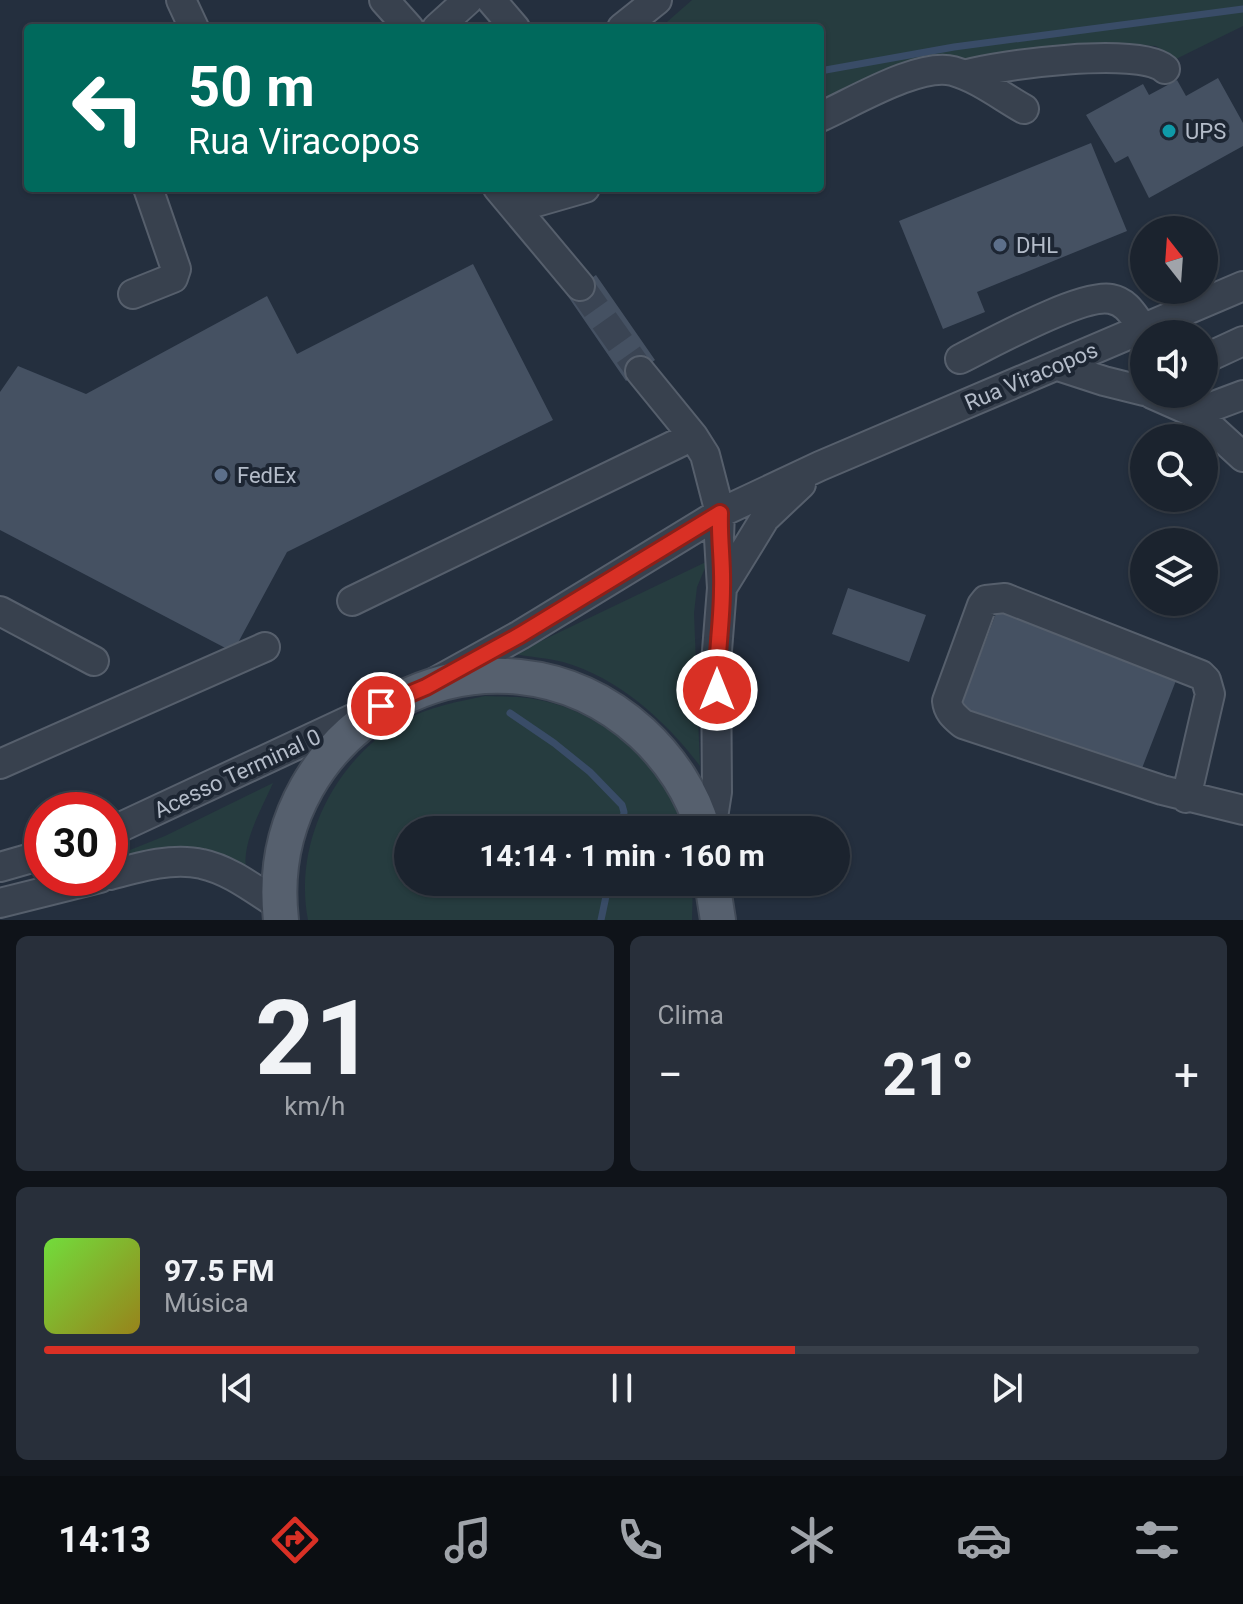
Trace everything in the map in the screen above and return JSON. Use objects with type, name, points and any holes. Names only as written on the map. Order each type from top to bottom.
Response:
[{"type":"main road","points":[[280,912],[282,852],[298,802],[325,757],[362,721],[417,690],[451,680],[496,675],[541,680],[584,694],[624,717],[657,747],[684,784],[697,816]]},
{"type":"main road","points":[[709,920],[710,896]]},
{"type":"main road","points":[[714,896],[718,920]]},
{"type":"street","points":[[181,0],[192,24]]},
{"type":"street","points":[[384,0],[405,24]]},
{"type":"street","points":[[441,24],[468,0]]},
{"type":"street","points":[[491,0],[512,24]]},
{"type":"street","points":[[627,24],[657,0]]},
{"type":"street","points":[[964,75],[992,67],[1107,59],[1145,59],[1165,69]]},
{"type":"street","points":[[824,115],[918,74],[949,70],[964,75],[1024,109]]},
{"type":"street","points":[[133,294],[173,278],[176,269],[149,192]]},
{"type":"street","points":[[503,192],[580,286]]},
{"type":"street","points":[[509,192],[533,203],[571,192]]},
{"type":"street","name":"Rua Viracopos","points":[[1159,320],[1243,286]]},
{"type":"street","points":[[960,359],[1045,318],[1100,298],[1127,305],[1137,320]]},
{"type":"street","name":"Rua Viracopos","points":[[417,690],[520,635],[720,513],[820,466],[1130,333]]},
{"type":"street","points":[[1218,353],[1243,341]]},
{"type":"street","points":[[1058,366],[1130,386]]},
{"type":"street","points":[[640,371],[693,436],[708,466],[720,513]]},
{"type":"street","points":[[1195,413],[1243,395]]},
{"type":"street","points":[[1184,408],[1195,413],[1243,457]]},
{"type":"street","points":[[352,601],[693,436]]},
{"type":"street","name":"Rua Viracopos","points":[[722,588],[765,518],[820,466]]},
{"type":"street","name":"Rua Viracopos","points":[[713,816],[717,792],[716,663],[722,588],[720,513]]},
{"type":"street","points":[[1186,798],[1210,694],[1201,675],[1005,598],[986,600],[947,701],[955,718],[963,724],[1186,798],[1243,810]]},
{"type":"street","points":[[0,611],[94,661]]},
{"type":"street","points":[[0,764],[265,647]]},
{"type":"street","name":"Acesso Terminal 0","points":[[128,824],[417,690]]},
{"type":"street","points":[[0,867],[24,860]]},
{"type":"street","points":[[128,871],[155,864],[201,864],[235,877],[280,912]]},
{"type":"street","points":[[0,903],[28,896]]},
{"type":"green space","points":[[692,0],[1243,0],[1243,26],[1174,60],[1156,46],[1116,44],[939,62],[824,105],[824,24],[665,24]]},
{"type":"green space","points":[[708,561],[697,587],[694,613],[700,766],[672,733],[622,690],[584,669],[563,662],[514,654]]},
{"type":"green space","points":[[485,696],[523,697],[549,702],[589,718],[625,742],[655,773],[679,816],[394,816],[394,896],[693,896],[692,920],[308,920],[305,891],[307,862],[324,806],[339,780],[357,757],[379,737],[413,716]]},
{"type":"green space","points":[[273,783],[250,837],[246,869],[128,866],[128,851]]},
{"type":"building","name":"UPS","points":[[1218,78],[1243,123],[1243,146],[1149,198],[1128,156],[1115,163],[1086,115],[1143,84],[1149,95],[1177,80],[1186,96]]},
{"type":"building","name":"DHL","points":[[1091,143],[1127,231],[977,292],[985,312],[943,329],[899,221]]},
{"type":"building","name":"FedEx","points":[[473,264],[553,420],[287,552],[233,652],[0,530],[0,392],[18,366],[86,394],[267,296],[297,354]]},
{"type":"building","points":[[596,275],[655,360],[626,381],[567,295]]},
{"type":"building","points":[[848,588],[926,615],[909,662],[832,634]]},
{"type":"building","points":[[997,611],[1177,678],[1139,776],[960,708]]},
{"type":"waterway","points":[[824,70],[954,47],[1243,9]]},
{"type":"waterway","points":[[510,713],[590,772],[622,805],[624,816]]},
{"type":"waterway","points":[[601,920],[606,896]]},
{"type":"tunnel","points":[[580,286],[640,371]]},
{"type":"place","name":"UPS","points":[[1169,131]]},
{"type":"place","name":"DHL","points":[[1000,245]]},
{"type":"place","name":"FedEx","points":[[221,475]]},
{"type":"route","points":[[381,706],[426,687],[520,635],[720,513],[722,588],[717,690]]}]
